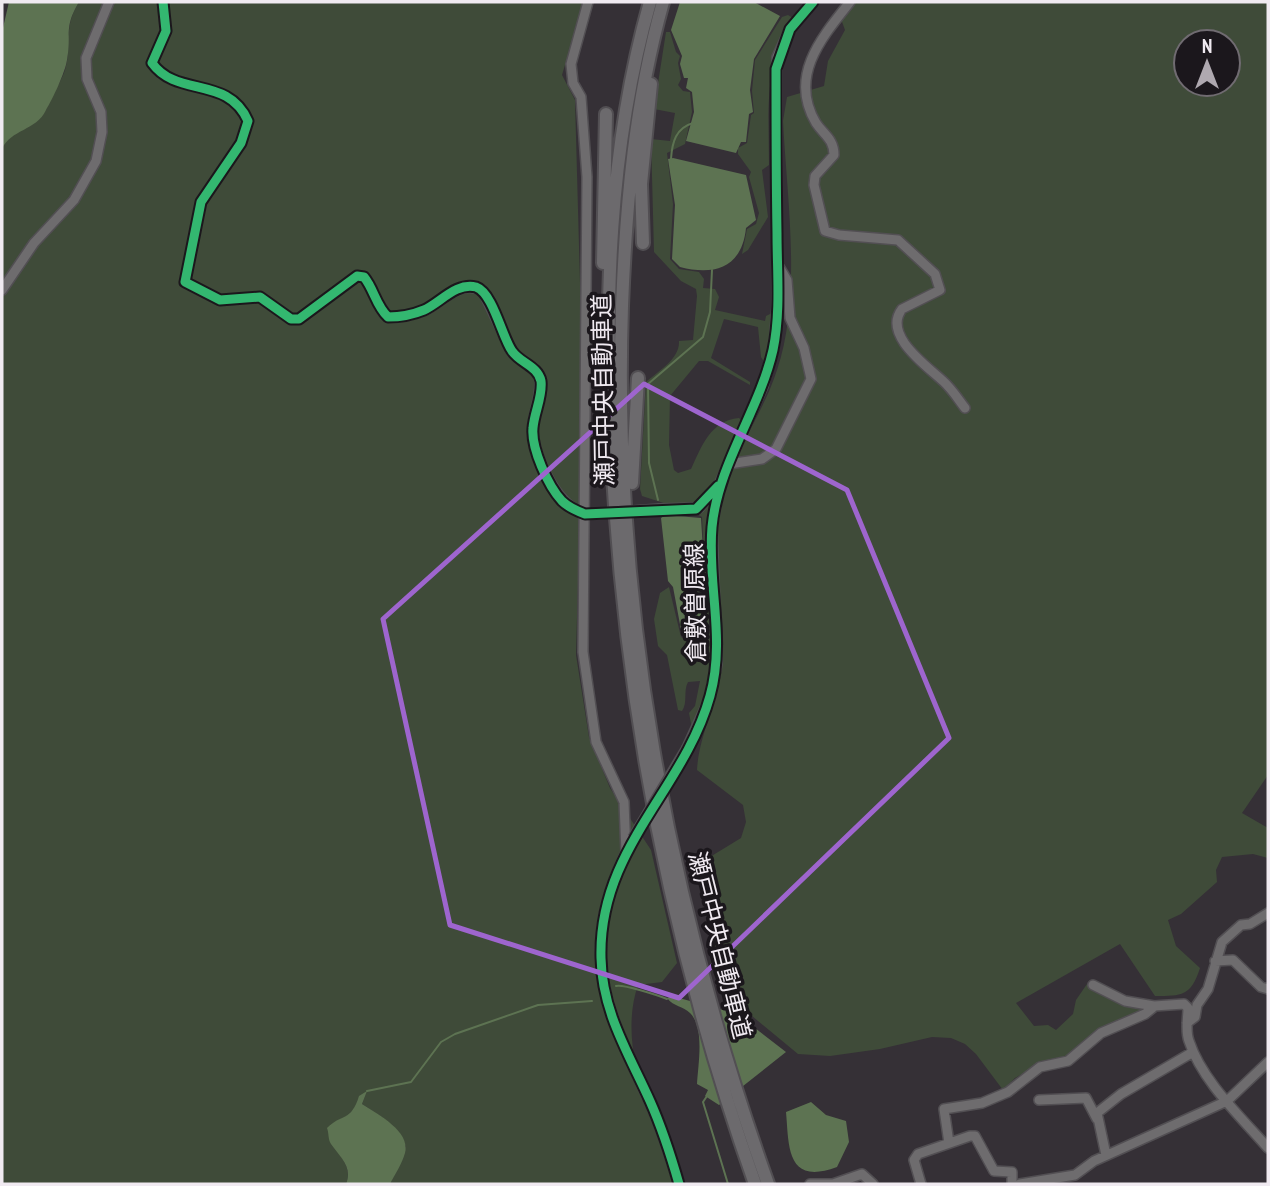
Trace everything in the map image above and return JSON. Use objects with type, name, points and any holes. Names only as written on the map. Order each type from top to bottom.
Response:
[{"type":"highway","name":"瀬戸中央自動車道","points":[[650,2],[625,104],[617,165],[608,358],[615,513],[628,657],[654,812],[702,994],[740,1119],[755,1184]]},
{"type":"highway","name":"瀬戸中央自動車道","points":[[663,2],[638,115],[625,224],[620,355],[627,538],[643,680],[659,783],[702,994]]},
{"type":"highway","points":[[643,243],[642,170],[659,18]]},
{"type":"highway","points":[[606,114],[603,263],[608,358]]},
{"type":"highway","points":[[627,538],[638,378]]},
{"type":"highway","name":"瀬戸中央自動車道","points":[[740,1119],[769,1184]]},
{"type":"street","points":[[2,290],[34,243],[75,200],[96,161],[102,132],[101,112],[85,72],[86,58],[109,2]]},
{"type":"street","points":[[163,2],[166,31],[152,63],[166,78],[218,91],[231,98],[242,108],[248,121],[241,144],[201,202],[185,282],[219,300],[260,297],[290,319],[299,319],[357,276],[364,276],[370,283],[382,311],[388,317],[416,313],[462,287],[475,287],[483,291],[512,352],[538,373],[540,379],[532,429],[534,444],[561,499],[588,514],[699,508],[720,483]]},
{"type":"street","points":[[588,2],[571,64],[573,83],[581,97],[587,177],[588,514],[585,671],[596,741],[624,802],[626,853]]},
{"type":"street","name":"倉敷曽原線","points":[[679,1184],[650,1100],[614,1026],[601,976],[601,936],[605,915],[626,853],[687,748],[709,700],[717,664],[712,527],[720,483],[755,407],[774,346],[777,263],[776,69],[790,29],[813,2]]},
{"type":"street","points":[[850,2],[825,33],[806,71],[806,90],[812,114],[834,147],[834,155],[815,176],[814,185],[825,231],[839,235],[892,237],[906,246],[935,274],[940,290],[902,309],[897,315],[897,328],[907,347],[946,383],[965,408]]},
{"type":"street","points":[[729,464],[762,459],[776,449],[811,379],[804,348],[790,318],[787,280],[777,263]]},
{"type":"street","points":[[1187,1023],[1195,1017],[1197,1005],[1208,989],[1219,948],[1229,934],[1268,913]]},
{"type":"street","points":[[1215,961],[1233,960],[1261,987],[1268,989]]},
{"type":"street","points":[[1093,985],[1125,1001],[1155,1006],[1184,1003],[1188,1007],[1187,1038],[1193,1052],[1227,1101],[1268,1148]]},
{"type":"street","points":[[949,1143],[944,1109],[982,1103],[1008,1093],[1040,1067],[1068,1061],[1101,1033],[1145,1014],[1155,1006]]},
{"type":"street","points":[[1107,1155],[1097,1113],[1121,1094],[1193,1052]]},
{"type":"street","points":[[1020,1184],[1074,1175],[1107,1155],[1227,1101],[1268,1062]]},
{"type":"street","points":[[1039,1100],[1087,1098],[1098,1119]]},
{"type":"street","points":[[921,1184],[914,1160],[918,1154],[975,1136],[992,1169],[1012,1172],[1012,1184]]},
{"type":"street","points":[[810,1184],[833,1184],[862,1174],[873,1184]]},
{"type":"highlighted area","points":[[644,384],[847,490],[949,738],[679,998],[450,925],[383,619]]},
{"type":"shaded area","points":[[9,2],[79,2],[69,25],[66,65],[49,105],[42,117],[11,137],[2,149],[2,32]]},
{"type":"shaded area","points":[[79,2],[584,2],[562,75],[575,100],[583,392],[576,655],[589,737],[610,788],[651,850],[677,963],[662,982],[638,985],[632,1009],[632,1035],[641,1086],[674,1184],[390,1184],[406,1147],[394,1127],[362,1104],[366,1093],[358,1099],[357,1107],[329,1131],[333,1145],[347,1169],[346,1184],[2,1184],[2,149],[6,142],[44,112],[65,70],[69,28]]},
{"type":"shaded area","points":[[680,2],[754,2],[780,16],[754,59],[750,90],[753,112],[749,114],[746,142],[741,142],[736,153],[686,141],[694,112],[692,92],[686,88],[688,78],[684,78],[680,64],[682,56],[671,30]]},
{"type":"shaded area","points":[[854,2],[1268,2],[1268,775],[1242,813],[1268,828],[1268,858],[1253,854],[1222,857],[1216,870],[1217,882],[1181,914],[1168,920],[1176,946],[1200,968],[1193,984],[1179,995],[1155,996],[1120,944],[1016,1003],[1034,1026],[1048,1025],[1056,1030],[1073,1014],[1076,1000],[1087,984],[1103,993],[1144,1007],[1143,1011],[1068,1057],[1041,1063],[1015,1078],[1003,1090],[976,1054],[965,1044],[951,1038],[932,1037],[880,1049],[830,1056],[798,1054],[746,1011],[740,997],[726,987],[717,972],[711,946],[705,860],[741,838],[746,822],[743,805],[697,770],[701,744],[722,667],[723,625],[717,561],[718,518],[727,480],[771,386],[785,341],[791,279],[783,121],[787,97],[824,86],[828,61],[845,30],[841,19]]},
{"type":"shaded area","points":[[788,15],[793,18],[777,52],[770,89],[769,165],[762,170],[768,217],[748,250],[742,254],[747,229],[756,224],[759,213],[749,177],[751,172],[738,154],[738,148],[747,143],[751,115],[754,113],[752,91],[755,60],[782,17]]},
{"type":"shaded area","points":[[666,32],[670,32],[676,52],[680,56],[678,63],[681,79],[678,85],[683,91],[690,92],[692,112],[685,144],[667,153],[673,204],[670,259],[679,269],[699,272],[704,279],[703,288],[715,289],[719,297],[715,310],[765,321],[766,316],[772,313],[766,365],[761,357],[758,327],[724,319],[711,358],[750,382],[750,385],[708,361],[699,361],[670,396],[669,445],[674,470],[678,473],[691,469],[714,429],[729,420],[739,418],[743,422],[718,479],[696,505],[676,507],[642,496],[640,489],[646,382],[672,359],[679,341],[693,340],[697,296],[696,289],[681,281],[654,252],[651,139],[670,141],[675,113],[654,109]]},
{"type":"shaded area","points":[[668,159],[746,175],[756,220],[746,228],[739,252],[724,266],[692,270],[680,267],[672,259],[675,205]]},
{"type":"shaded area","points":[[712,498],[708,561],[712,656],[703,704],[692,729],[689,713],[695,706],[700,681],[688,682],[684,708],[682,711],[678,710],[667,655],[658,646],[654,619],[660,593],[669,587],[681,637],[695,646],[708,646],[703,613],[705,578],[702,517],[695,513]]},
{"type":"shaded area","points":[[665,515],[701,518],[704,566],[701,614],[707,644],[698,645],[682,635],[673,587],[668,581],[661,518]]},
{"type":"shaded area","points":[[672,996],[737,1014],[786,1052],[719,1105],[705,1096],[708,1090],[697,1084],[698,1028],[690,1013],[667,998]]},
{"type":"shaded area","points":[[367,1091],[362,1104],[398,1130],[405,1145],[404,1157],[390,1184],[346,1184],[347,1167],[329,1141],[327,1128],[349,1114],[359,1096]]},
{"type":"shaded area","points":[[811,1102],[826,1115],[846,1121],[849,1142],[837,1167],[808,1171],[799,1167],[790,1149],[786,1112]]},
{"type":"waterway","points":[[671,159],[676,136],[683,128],[693,123]]},
{"type":"waterway","points":[[658,500],[649,463],[648,384],[703,337],[710,312],[712,270]]},
{"type":"waterway","points":[[616,986],[633,988],[667,999]]},
{"type":"waterway","points":[[367,1091],[411,1082],[441,1042],[455,1034],[538,1005],[592,1001]]},
{"type":"waterway","points":[[707,1096],[703,1102],[728,1184]]},
{"type":"cycle path","points":[[163,2],[166,31],[152,63],[162,74],[175,80],[228,97],[248,121],[241,143],[201,202],[185,282],[220,300],[260,297],[291,319],[299,319],[357,276],[364,277],[388,317],[420,312],[455,290],[476,287],[492,306],[512,351],[539,376],[541,393],[533,436],[546,477],[564,503],[585,514],[696,509],[718,486]]},
{"type":"cycle path","points":[[679,1184],[650,1101],[611,1015],[601,958],[604,919],[613,884],[627,852],[682,761],[698,730],[710,696],[716,654],[711,548],[716,504],[730,459],[767,373],[777,321],[776,69],[790,29],[813,2]]}]
